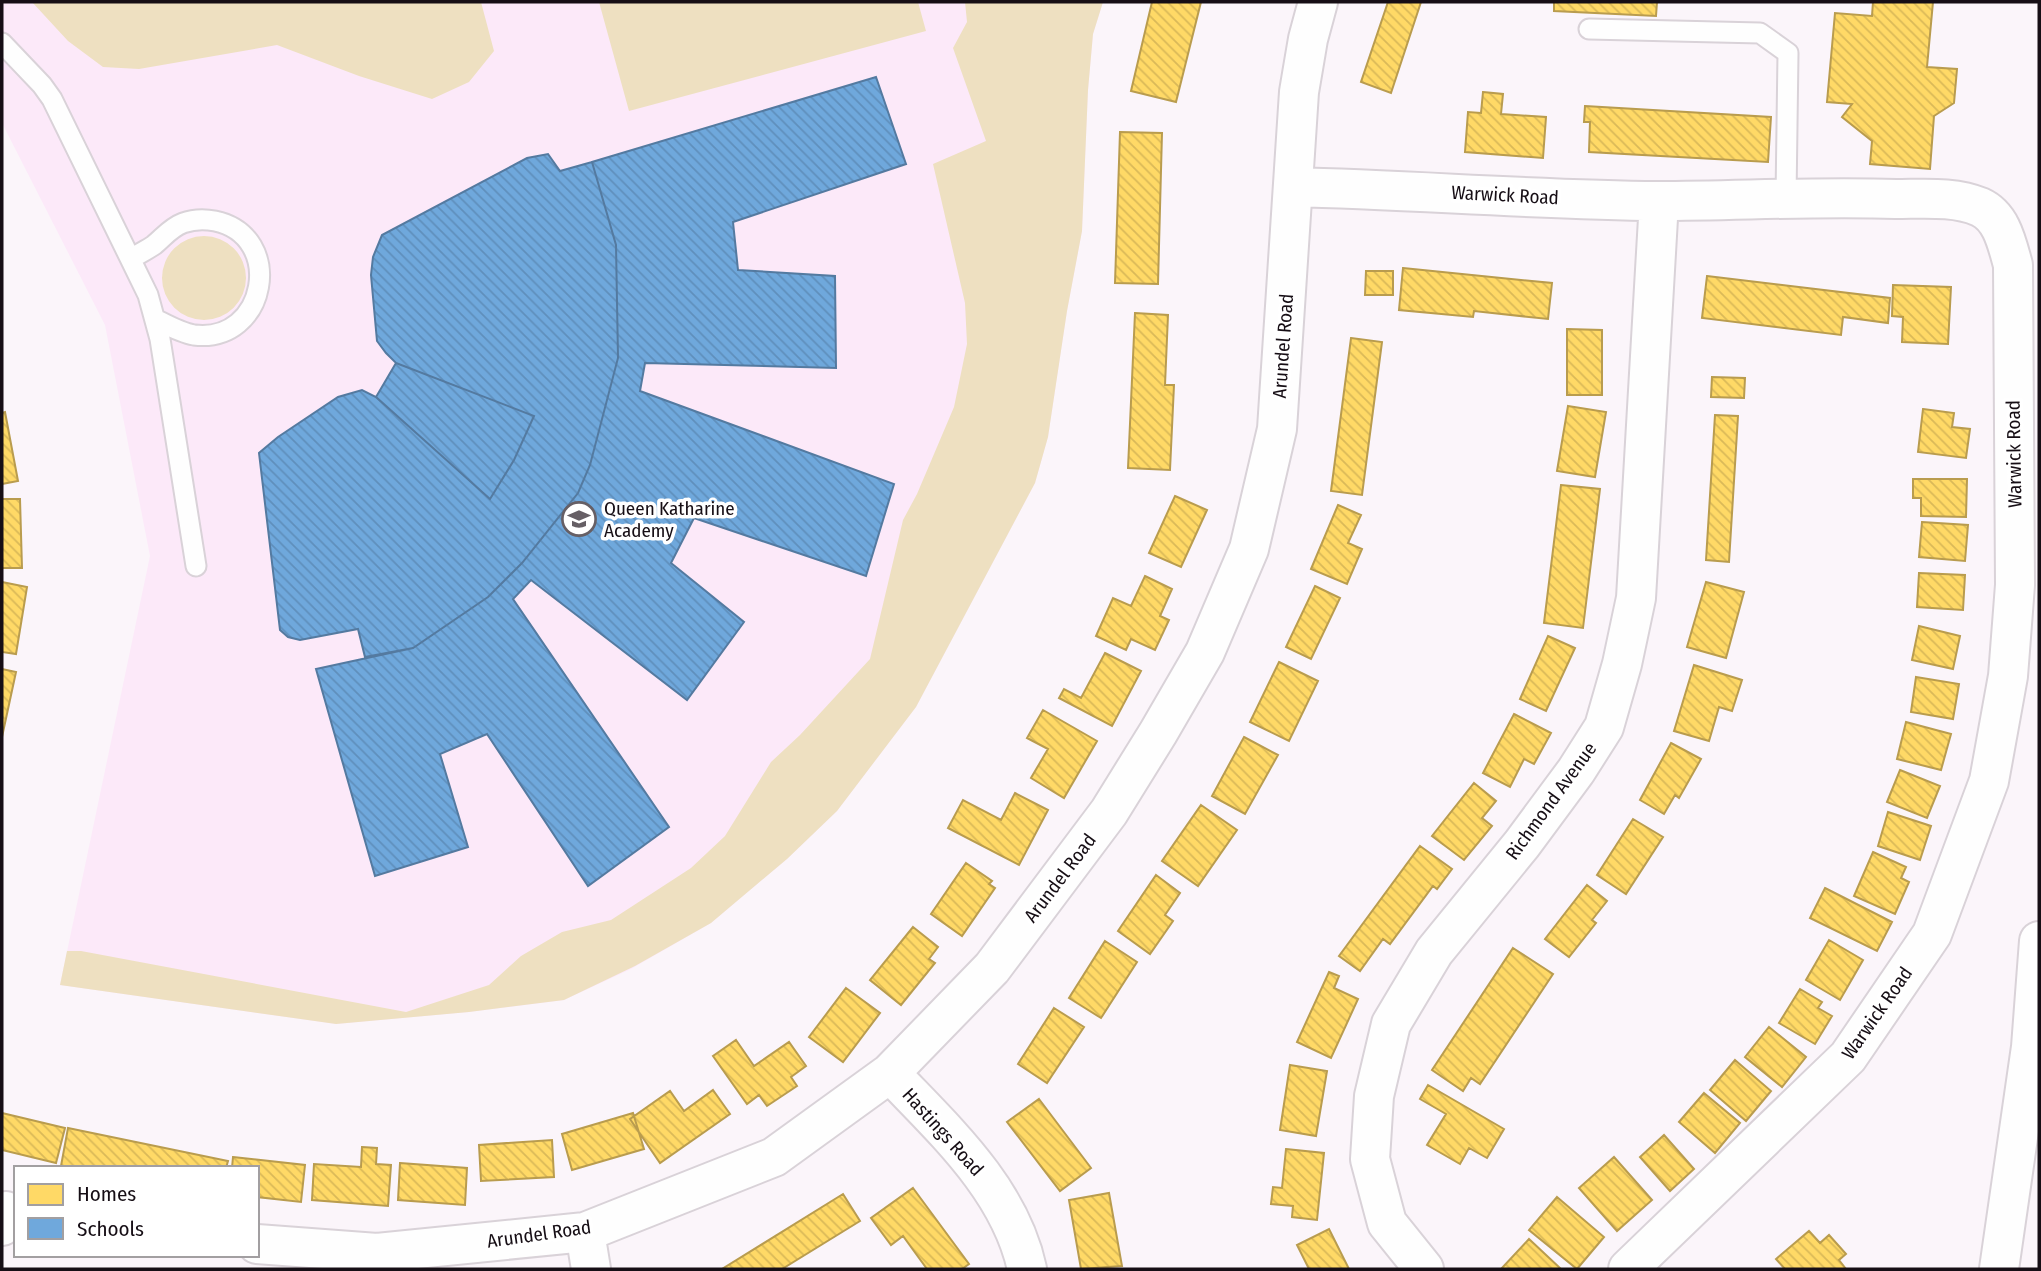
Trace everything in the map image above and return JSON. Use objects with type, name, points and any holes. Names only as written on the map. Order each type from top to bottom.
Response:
[{"type":"main road","name":"Arundel Road","points":[[259,1244],[377,1253],[584,1232],[774,1157],[890,1073],[992,968],[1109,811],[1158,733],[1205,652],[1249,549],[1277,429],[1298,92],[1318,2]]},
{"type":"main road","name":"Warwick Road","points":[[1293,187],[1659,201],[1842,197],[1952,200],[1982,208],[2003,229],[2013,265],[2015,585],[2008,676],[1989,781],[1933,934],[1848,1057],[1628,1269]]},
{"type":"main road","name":"Richmond Avenue","points":[[1424,1269],[1388,1223],[1370,1158],[1374,1096],[1391,1024],[1434,951],[1522,844],[1576,771],[1604,727],[1622,664],[1636,598],[1659,201]]},
{"type":"main road","points":[[1999,1269],[2031,1047],[2039,941]]},
{"type":"main road","name":"Hastings Road","points":[[890,1073],[985,1177],[1021,1244],[1027,1269]]},
{"type":"main road","points":[[584,1232],[591,1269]]},
{"type":"lane","points":[[1589,29],[1760,33],[1788,53],[1786,198]]},
{"type":"lane","points":[[2,43],[52,99],[148,295],[160,339],[196,566]]},
{"type":"lane","points":[[131,259],[154,245],[167,231],[185,222],[204,219],[224,223],[241,234],[253,249],[260,267],[258,294],[244,318],[230,329],[212,335],[194,335],[155,319]]},
{"type":"shaded area","name":"Queen Katharine Academy","points":[[2,2],[1103,2],[1093,34],[1082,231],[1048,437],[1035,483],[916,707],[837,811],[787,859],[711,923],[631,969],[564,1000],[336,1024],[60,985],[150,556],[105,325],[2,123]]},
{"type":"shaded area","points":[[32,2],[481,2],[494,51],[469,82],[432,99],[359,76],[277,45],[139,69],[103,67],[68,41]]},
{"type":"shaded area","points":[[599,2],[918,2],[926,31],[629,111]]},
{"type":"shaded area","points":[[965,2],[1103,2],[1093,34],[1082,231],[1048,437],[1035,483],[916,707],[837,811],[787,859],[711,923],[635,966],[564,1000],[336,1024],[60,985],[67,951],[81,951],[406,1012],[489,985],[521,956],[562,932],[611,920],[691,868],[725,836],[771,762],[800,735],[870,659],[903,520],[954,407],[967,344],[965,303],[933,164],[986,141],[953,48],[967,22]]},
{"type":"shaded area","points":[[196,236],[212,236],[228,243],[239,254],[246,270],[243,294],[234,308],[212,320],[196,320],[180,313],[169,302],[162,286],[162,270],[169,254],[180,243]]},
{"type":"building: Homes","points":[[1152,2],[1201,2],[1176,102],[1131,91]]},
{"type":"building: Homes","points":[[1388,2],[1421,2],[1391,93],[1361,82]]},
{"type":"building: Homes","points":[[1554,2],[1657,2],[1656,16],[1554,11]]},
{"type":"building: Homes","points":[[1873,2],[1933,2],[1927,67],[1957,69],[1954,103],[1934,116],[1930,169],[1870,164],[1872,141],[1842,117],[1852,104],[1827,102],[1835,13],[1872,16]]},
{"type":"building: Homes","points":[[1483,92],[1503,94],[1501,114],[1546,117],[1543,158],[1465,152],[1468,112],[1481,113]]},
{"type":"building: Homes","points":[[1585,106],[1771,117],[1768,162],[1589,152],[1590,122],[1584,122]]},
{"type":"building: Homes","points":[[1120,132],[1162,133],[1158,284],[1115,283]]},
{"type":"building: Homes","points":[[1403,268],[1552,283],[1548,319],[1474,311],[1473,317],[1399,310]]},
{"type":"building: Homes","points":[[1366,271],[1393,271],[1393,295],[1365,295]]},
{"type":"building: Homes","points":[[1707,276],[1890,298],[1888,323],[1843,317],[1841,335],[1702,318]]},
{"type":"building: Homes","points":[[1893,285],[1951,287],[1948,344],[1902,342],[1903,317],[1892,316]]},
{"type":"building: Homes","points":[[1135,313],[1168,315],[1165,385],[1174,385],[1170,470],[1128,468]]},
{"type":"building: Homes","points":[[1567,329],[1602,330],[1602,395],[1567,395]]},
{"type":"building: Homes","points":[[1351,338],[1382,342],[1362,495],[1331,491]]},
{"type":"building: Homes","points":[[1712,377],[1745,378],[1744,398],[1711,397]]},
{"type":"building: Homes","points":[[1568,406],[1606,412],[1595,477],[1557,471]]},
{"type":"building: Homes","points":[[1923,409],[1954,413],[1952,427],[1970,429],[1966,458],[1918,452]]},
{"type":"building: Homes","points":[[5,412],[18,481],[2,484],[2,413]]},
{"type":"building: Homes","points":[[1715,415],[1738,416],[1729,562],[1706,560]]},
{"type":"building: Homes","points":[[1913,479],[1967,479],[1966,517],[1921,516],[1921,498],[1913,498]]},
{"type":"building: Homes","points":[[1561,485],[1600,489],[1583,628],[1544,623]]},
{"type":"building: Homes","points":[[1175,496],[1207,510],[1181,567],[1149,553]]},
{"type":"building: Homes","points":[[2,499],[20,499],[22,568],[2,568]]},
{"type":"building: Homes","points":[[1338,505],[1361,515],[1348,543],[1362,549],[1347,584],[1311,569]]},
{"type":"building: Homes","points":[[1922,522],[1968,525],[1965,561],[1919,557]]},
{"type":"building: Homes","points":[[1919,573],[1965,575],[1963,610],[1917,607]]},
{"type":"building: Homes","points":[[1145,576],[1172,589],[1160,616],[1169,620],[1155,650],[1131,639],[1126,650],[1096,636],[1113,598],[1131,606]]},
{"type":"building: Homes","points":[[2,582],[27,587],[16,654],[2,652]]},
{"type":"building: Homes","points":[[1706,582],[1744,592],[1726,658],[1687,647]]},
{"type":"building: Homes","points":[[1315,586],[1340,598],[1311,659],[1286,647]]},
{"type":"building: Homes","points":[[1919,626],[1960,636],[1953,669],[1912,660]]},
{"type":"building: Homes","points":[[1548,636],[1575,648],[1546,711],[1520,699]]},
{"type":"building: Homes","points":[[1105,653],[1141,671],[1112,726],[1059,698],[1064,689],[1081,698]]},
{"type":"building: Homes","points":[[1279,662],[1318,681],[1289,741],[1250,722]]},
{"type":"building: Homes","points":[[1694,665],[1742,680],[1732,711],[1719,707],[1709,741],[1674,731]]},
{"type":"building: Homes","points":[[2,669],[16,672],[2,737]]},
{"type":"building: Homes","points":[[1916,677],[1959,684],[1953,719],[1911,712]]},
{"type":"building: Homes","points":[[1043,710],[1097,741],[1064,798],[1031,778],[1048,749],[1027,738]]},
{"type":"building: Homes","points":[[1514,714],[1551,733],[1534,764],[1524,759],[1510,787],[1483,773]]},
{"type":"building: Homes","points":[[1906,722],[1951,734],[1941,770],[1897,759]]},
{"type":"building: Homes","points":[[1244,737],[1278,755],[1245,814],[1212,796]]},
{"type":"building: Homes","points":[[1671,743],[1701,759],[1679,798],[1675,795],[1664,814],[1640,800]]},
{"type":"building: Homes","points":[[1900,770],[1940,786],[1927,818],[1887,802]]},
{"type":"building: Homes","points":[[1474,783],[1496,801],[1482,818],[1492,826],[1464,860],[1432,836]]},
{"type":"building: Homes","points":[[1015,793],[1048,810],[1019,865],[948,828],[963,800],[1001,820]]},
{"type":"building: Homes","points":[[1201,805],[1237,830],[1198,886],[1162,861]]},
{"type":"building: Homes","points":[[1888,812],[1931,826],[1920,860],[1878,846]]},
{"type":"building: Homes","points":[[1633,819],[1663,837],[1626,894],[1597,875]]},
{"type":"building: Homes","points":[[1420,846],[1452,869],[1437,889],[1433,886],[1390,944],[1383,939],[1360,971],[1339,956]]},
{"type":"building: Homes","points":[[1873,852],[1906,867],[1901,878],[1909,882],[1895,914],[1854,896]]},
{"type":"building: Homes","points":[[966,863],[992,881],[989,884],[995,888],[962,936],[931,914]]},
{"type":"building: Homes","points":[[1156,875],[1180,893],[1165,915],[1173,921],[1150,954],[1118,931]]},
{"type":"building: Homes","points":[[1587,885],[1607,901],[1592,920],[1596,923],[1569,957],[1545,939]]},
{"type":"building: Homes","points":[[1825,888],[1892,922],[1877,951],[1810,918]]},
{"type":"building: Homes","points":[[913,927],[938,947],[929,959],[935,963],[901,1005],[870,980]]},
{"type":"building: Homes","points":[[1829,940],[1863,960],[1840,1000],[1806,980]]},
{"type":"building: Homes","points":[[1105,941],[1137,962],[1101,1018],[1069,998]]},
{"type":"building: Homes","points":[[1513,948],[1553,974],[1480,1084],[1471,1078],[1463,1091],[1432,1070]]},
{"type":"building: Homes","points":[[1329,972],[1339,976],[1334,988],[1358,999],[1331,1058],[1297,1042]]},
{"type":"building: Homes","points":[[846,988],[880,1013],[843,1062],[809,1037]]},
{"type":"building: Homes","points":[[1800,989],[1822,1002],[1818,1008],[1832,1016],[1815,1044],[1779,1023]]},
{"type":"building: Homes","points":[[1054,1008],[1084,1027],[1047,1083],[1018,1064]]},
{"type":"building: Homes","points":[[1769,1027],[1806,1057],[1782,1087],[1745,1057]]},
{"type":"building: Homes","points":[[736,1040],[754,1066],[789,1042],[806,1066],[791,1077],[797,1086],[767,1106],[759,1095],[747,1104],[713,1056]]},
{"type":"building: Homes","points":[[1735,1060],[1771,1091],[1746,1121],[1710,1090]]},
{"type":"building: Homes","points":[[1290,1065],[1327,1071],[1316,1136],[1280,1130]]},
{"type":"building: Homes","points":[[1428,1085],[1504,1129],[1487,1158],[1469,1148],[1460,1164],[1427,1145],[1446,1114],[1420,1099]]},
{"type":"building: Homes","points":[[713,1090],[730,1114],[660,1163],[630,1119],[670,1091],[684,1111]]},
{"type":"building: Homes","points":[[1704,1093],[1740,1123],[1715,1153],[1679,1122]]},
{"type":"building: Homes","points":[[1039,1099],[1091,1168],[1060,1191],[1007,1122]]},
{"type":"building: Homes","points":[[2,1113],[65,1128],[56,1163],[2,1150]]},
{"type":"building: Homes","points":[[633,1113],[644,1149],[572,1170],[562,1134]]},
{"type":"building: Homes","points":[[68,1128],[228,1161],[227,1166],[61,1166]]},
{"type":"building: Homes","points":[[1664,1135],[1694,1169],[1670,1191],[1640,1157]]},
{"type":"building: Homes","points":[[552,1140],[554,1177],[481,1181],[479,1145]]},
{"type":"building: Homes","points":[[362,1147],[377,1148],[376,1164],[391,1165],[388,1206],[312,1200],[314,1164],[361,1167]]},
{"type":"building: Homes","points":[[1286,1149],[1324,1153],[1317,1220],[1292,1217],[1293,1206],[1271,1204],[1273,1187],[1282,1188]]},
{"type":"building: Homes","points":[[233,1157],[305,1165],[301,1202],[259,1197],[259,1166],[232,1166]]},
{"type":"building: Homes","points":[[1614,1157],[1652,1200],[1617,1231],[1579,1188]]},
{"type":"building: Homes","points":[[400,1163],[467,1168],[465,1205],[398,1200]]},
{"type":"building: Homes","points":[[913,1188],[969,1264],[962,1269],[927,1269],[903,1236],[891,1245],[871,1218]]},
{"type":"building: Homes","points":[[1109,1193],[1122,1266],[1081,1269],[1069,1200]]},
{"type":"building: Homes","points":[[843,1194],[860,1221],[782,1269],[722,1269]]},
{"type":"building: Homes","points":[[1557,1197],[1604,1237],[1577,1269],[1529,1230]]},
{"type":"building: Homes","points":[[1329,1229],[1349,1269],[1309,1269],[1297,1245]]},
{"type":"building: Homes","points":[[1809,1231],[1820,1243],[1829,1235],[1846,1254],[1839,1260],[1846,1269],[1785,1269],[1776,1259]]},
{"type":"building: Homes","points":[[1529,1239],[1561,1269],[1501,1269]]},
{"type":"building: Schools","points":[[876,77],[906,164],[733,222],[738,270],[835,276],[836,368],[645,363],[640,391],[894,484],[866,576],[694,518],[671,563],[744,622],[687,700],[531,580],[513,599],[669,827],[588,886],[487,734],[440,754],[468,847],[375,876],[316,669],[413,648],[488,597],[522,563],[578,493],[590,465],[618,358],[616,245],[592,162]]},
{"type":"building: Schools","points":[[548,154],[560,171],[592,162],[616,245],[618,358],[590,465],[578,493],[522,563],[488,597],[413,648],[365,657],[358,629],[300,640],[288,637],[280,630],[259,453],[278,437],[338,397],[362,390],[376,397],[490,499],[514,460],[534,416],[396,363],[377,341],[371,275],[373,257],[382,235],[527,158]]},
{"type":"building: Schools","points":[[396,363],[534,416],[514,460],[490,499],[376,397]]},
{"type":"place","name":"Queen Katharine Academy","points":[[579,519]]}]
